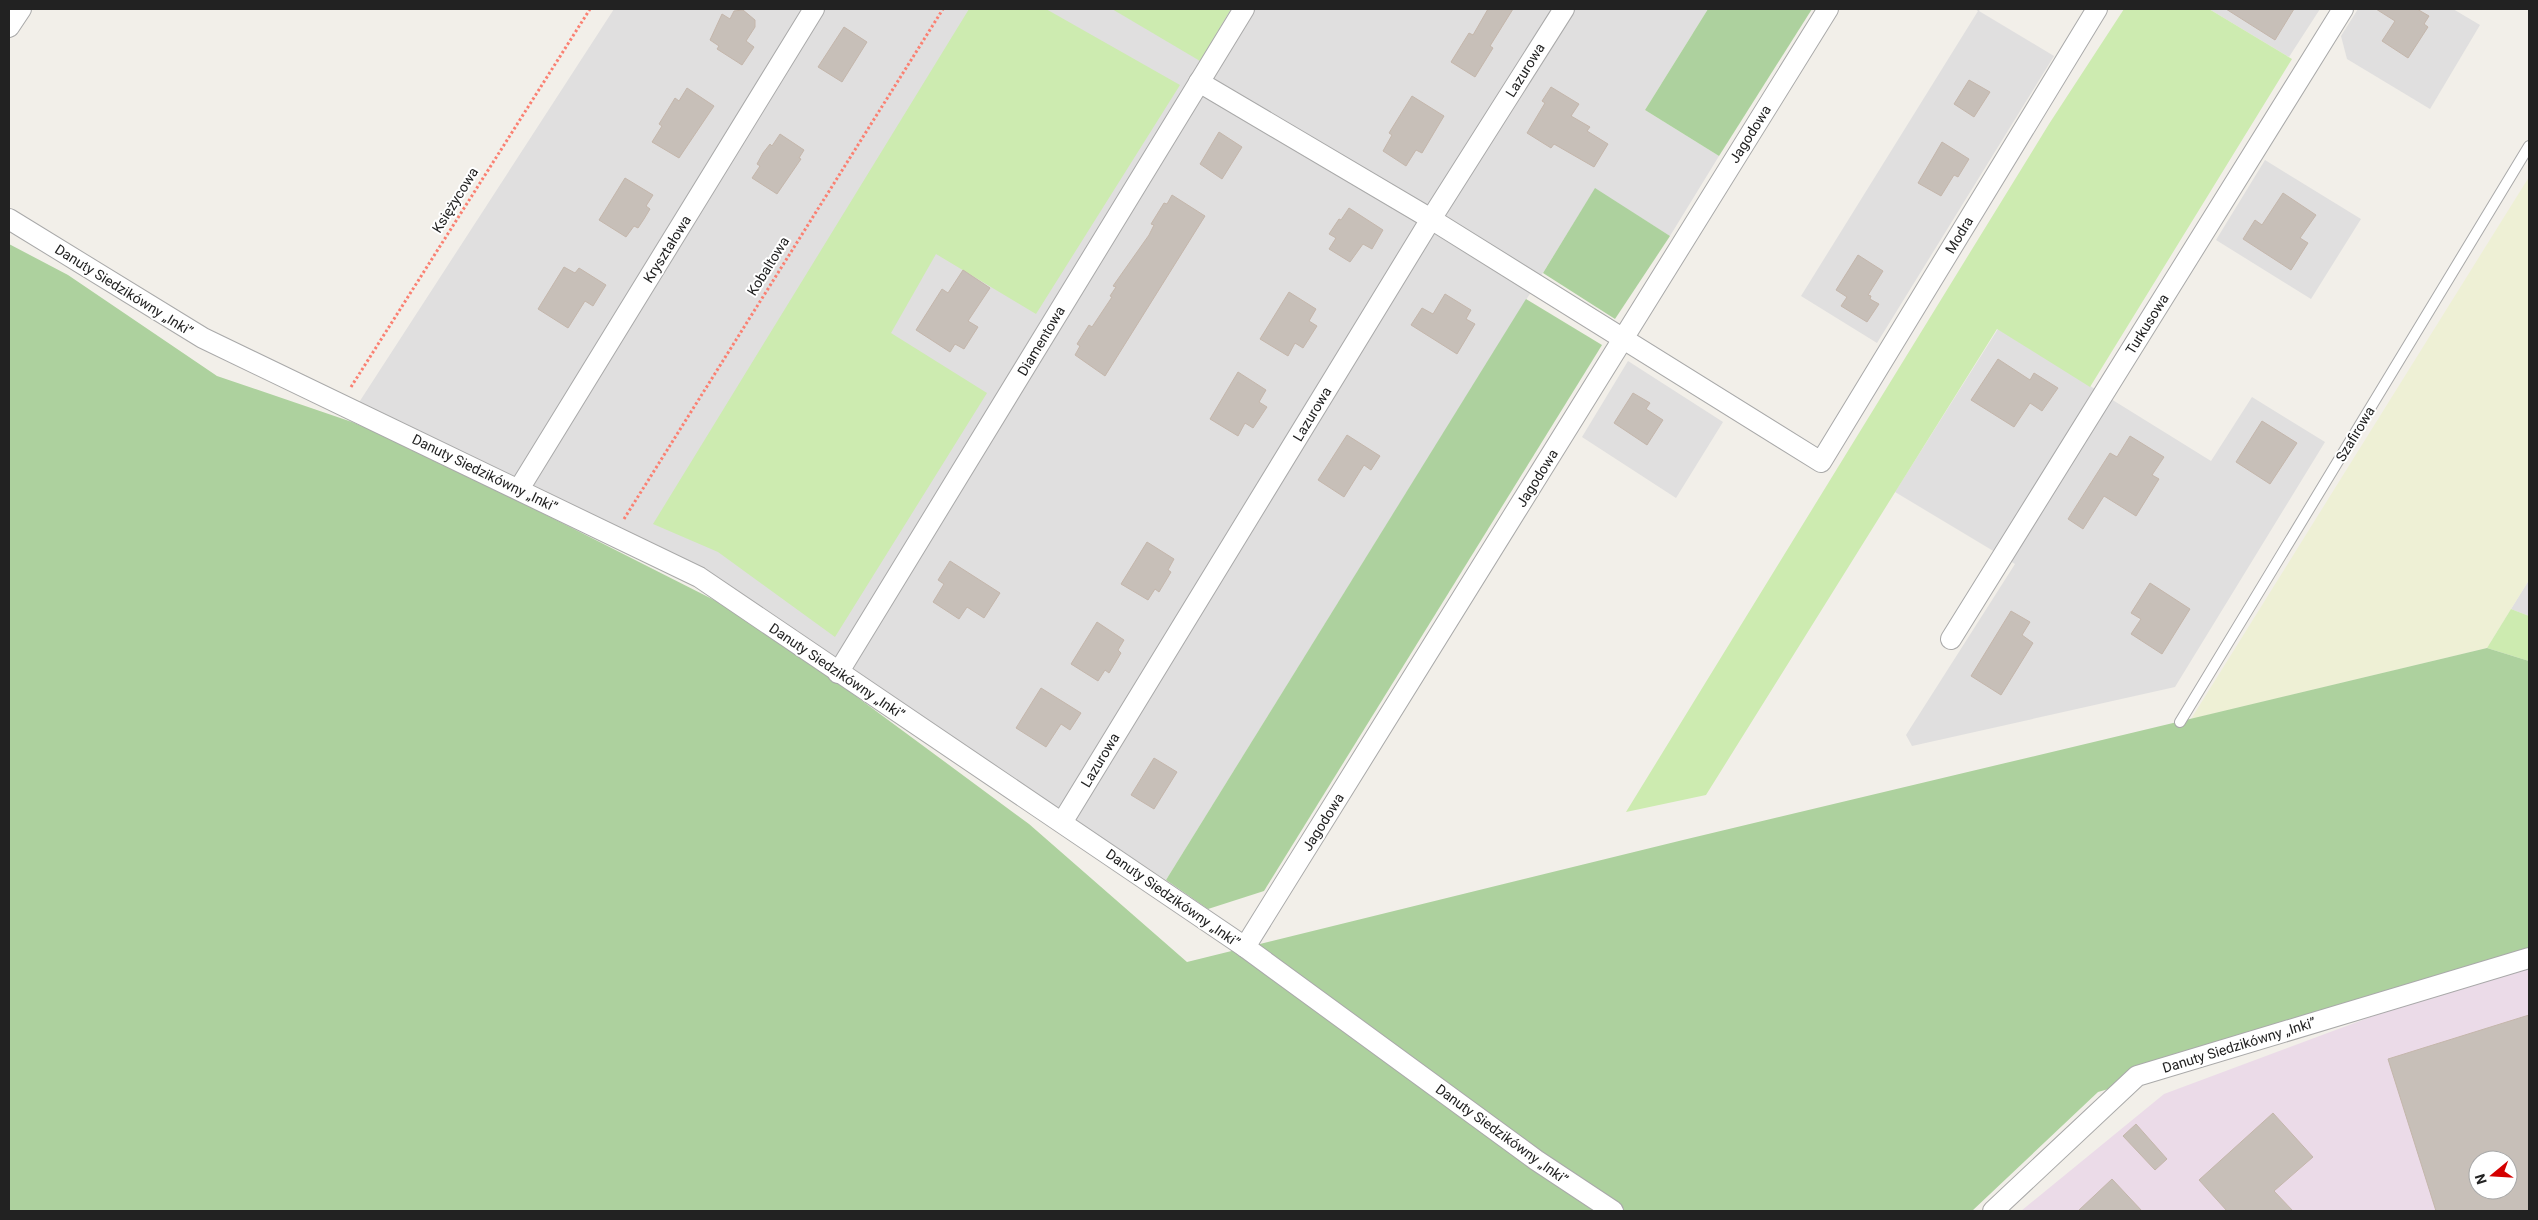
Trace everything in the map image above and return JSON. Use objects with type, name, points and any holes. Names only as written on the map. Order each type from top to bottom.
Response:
[{"type":"street","points":[[9,27],[21,9]]},
{"type":"street","name":"Kryształowa","points":[[519,489],[814,9]]},
{"type":"street","name":"Diamentowa","points":[[838,673],[1244,9]]},
{"type":"street","name":"Lazurowa","points":[[1063,822],[1430,219],[1564,9]]},
{"type":"street","name":"Jagodowa","points":[[1246,947],[1828,9]]},
{"type":"street","name":"Modra","points":[[1622,340],[1822,462],[2097,9]]},
{"type":"street","name":"Turkusowa","points":[[1951,639],[2343,9]]},
{"type":"street","points":[[1199,82],[1430,219],[1622,340]]},
{"type":"street","name":"Danuty Siedzikówny „Inki”","points":[[9,219],[203,338],[699,577],[838,673],[1063,822],[1246,947],[1536,1160],[1613,1211]]},
{"type":"street","name":"Danuty Siedzikówny „Inki”","points":[[1993,1211],[2137,1076],[2529,958]]},
{"type":"lane","name":"Szafirowa","points":[[2180,722],[2529,146]]},
{"type":"path","name":"Księżycowa","points":[[340,404],[590,9]]},
{"type":"path","name":"Kobaltowa","points":[[614,535],[943,9]]},
{"type":"shaded area","points":[[614,9],[1708,9],[1645,110],[1719,156],[1670,236],[1595,189],[1166,880],[700,571],[356,407]]},
{"type":"shaded area","points":[[1975,9],[1980,9],[1979,11],[2054,56],[1877,343],[1801,296],[1978,11]]},
{"type":"shaded area","points":[[2209,9],[2320,9],[2289,57]]},
{"type":"shaded area","points":[[2358,9],[2453,9],[2480,25],[2430,109],[2347,59],[2341,36]]},
{"type":"shaded area","points":[[2265,160],[2361,219],[2311,299],[2216,240]]},
{"type":"shaded area","points":[[1998,329],[2211,461],[2252,397],[2325,442],[2175,687],[1912,746],[1906,735],[2015,564],[1895,492]]},
{"type":"shaded area","points":[[1628,361],[1723,422],[1676,498],[1582,437]]},
{"type":"shaded area","points":[[2529,580],[2529,616],[2511,609]]},
{"type":"shaded area","points":[[2529,962],[2529,1211],[2021,1211],[2164,1094],[2408,1003]]},
{"type":"green space","points":[[969,9],[1046,9],[1180,85],[1036,314],[936,254],[891,333],[987,393],[835,637],[718,552],[653,524]]},
{"type":"green space","points":[[1112,9],[1231,9],[1200,61]]},
{"type":"green space","points":[[1708,9],[1812,9],[1719,156],[1645,110]]},
{"type":"green space","points":[[2124,9],[2209,9],[2292,59],[2090,387],[1997,329],[1706,795],[1626,812],[2049,124]]},
{"type":"green space","points":[[2529,177],[2529,580],[2487,648],[2191,719]]},
{"type":"green space","points":[[1595,188],[1670,236],[1615,319],[1543,273]]},
{"type":"green space","points":[[9,244],[68,275],[217,376],[352,422],[420,451],[722,604],[834,680],[1029,824],[1187,962],[1683,840],[2487,648],[2529,661],[2529,962],[2408,1003],[2098,1092],[1972,1211],[9,1211]]},
{"type":"green space","points":[[1526,299],[1602,345],[1264,891],[1208,909],[1166,880]]},
{"type":"green space","points":[[2511,609],[2529,616],[2529,661],[2487,648]]},
{"type":"building","points":[[1488,9],[1513,9],[1490,46],[1493,48],[1475,77],[1451,62],[1469,33],[1473,35]]},
{"type":"building","points":[[2226,9],[2294,9],[2275,40]]},
{"type":"building","points":[[2376,9],[2417,9],[2429,16],[2424,24],[2428,27],[2408,58],[2382,41],[2395,21]]},
{"type":"building","points":[[743,10],[755,20],[755,27],[746,41],[754,47],[742,65],[717,49],[719,46],[710,40],[722,14],[730,19],[734,11]]},
{"type":"building","points":[[844,27],[867,42],[842,82],[818,67]]},
{"type":"building","points":[[1969,80],[1990,92],[1974,117],[1954,104]]},
{"type":"building","points":[[1551,87],[1579,104],[1571,116],[1590,127],[1587,131],[1608,144],[1594,167],[1554,144],[1551,148],[1527,133],[1545,103],[1542,101]]},
{"type":"building","points":[[687,88],[714,106],[679,158],[652,142],[662,126],[659,124],[675,98],[679,101]]},
{"type":"building","points":[[1412,96],[1444,116],[1422,153],[1416,150],[1406,166],[1383,151],[1392,135],[1389,133]]},
{"type":"building","points":[[1219,132],[1242,147],[1222,179],[1200,164]]},
{"type":"building","points":[[780,134],[804,150],[799,158],[801,159],[777,194],[752,178],[760,166],[757,164],[763,153],[770,144],[772,146]]},
{"type":"building","points":[[1942,142],[1969,159],[1958,177],[1954,175],[1941,196],[1918,183]]},
{"type":"building","points":[[625,178],[653,195],[646,206],[650,209],[644,219],[638,228],[634,226],[626,237],[599,220]]},
{"type":"building","points":[[2283,193],[2316,215],[2300,238],[2308,243],[2291,270],[2243,239],[2255,220],[2262,225]]},
{"type":"building","points":[[1172,195],[1205,216],[1105,376],[1075,355],[1080,346],[1077,344],[1089,325],[1092,327],[1112,297],[1110,296],[1116,287],[1113,286],[1149,235],[1154,225],[1151,224],[1164,203],[1167,204]]},
{"type":"building","points":[[1349,208],[1383,230],[1372,249],[1363,244],[1350,262],[1329,249],[1336,238],[1329,234]]},
{"type":"building","points":[[1858,255],[1883,271],[1868,295],[1871,296],[1870,299],[1879,304],[1867,322],[1841,306],[1847,297],[1836,290]]},
{"type":"building","points":[[564,267],[575,273],[579,268],[606,285],[593,306],[585,301],[568,328],[538,309]]},
{"type":"building","points":[[963,270],[990,288],[968,321],[978,327],[964,349],[955,344],[950,352],[916,330],[942,289],[948,293]]},
{"type":"building","points":[[1289,292],[1316,309],[1309,321],[1317,326],[1303,348],[1295,343],[1288,356],[1260,339]]},
{"type":"building","points":[[1445,294],[1471,310],[1466,319],[1475,324],[1457,354],[1411,325],[1422,308],[1433,314]]},
{"type":"building","points":[[1998,359],[2030,380],[2034,373],[2058,388],[2042,411],[2030,403],[2014,427],[1971,400]]},
{"type":"building","points":[[1238,372],[1266,390],[1259,402],[1267,407],[1253,428],[1245,423],[1238,436],[1210,419]]},
{"type":"building","points":[[1633,393],[1650,403],[1646,409],[1663,420],[1647,445],[1614,423]]},
{"type":"building","points":[[2262,421],[2297,443],[2270,484],[2236,462]]},
{"type":"building","points":[[1347,435],[1380,456],[1371,470],[1364,465],[1344,497],[1318,480]]},
{"type":"building","points":[[2130,436],[2164,457],[2152,475],[2159,479],[2136,516],[2104,496],[2083,529],[2068,519],[2110,453],[2117,457]]},
{"type":"building","points":[[1147,542],[1174,559],[1168,570],[1171,572],[1159,592],[1155,589],[1148,600],[1121,584]]},
{"type":"building","points":[[950,561],[1000,593],[984,618],[967,607],[959,619],[933,602],[944,584],[938,580]]},
{"type":"building","points":[[2150,583],[2190,609],[2162,654],[2131,634],[2141,619],[2131,613]]},
{"type":"building","points":[[2011,611],[2030,622],[2022,635],[2033,643],[2001,695],[1971,676]]},
{"type":"building","points":[[1097,622],[1124,640],[1118,650],[1121,653],[1109,673],[1105,670],[1098,681],[1071,664]]},
{"type":"building","points":[[1041,688],[1081,713],[1070,730],[1061,724],[1046,747],[1016,728]]},
{"type":"building","points":[[1154,758],[1177,772],[1154,809],[1131,795]]},
{"type":"building","points":[[2529,1015],[2529,1211],[2436,1211],[2388,1059]]},
{"type":"building","points":[[2273,1113],[2313,1157],[2274,1191],[2293,1211],[2227,1211],[2199,1180]]},
{"type":"building","points":[[2136,1124],[2167,1159],[2155,1170],[2123,1136]]},
{"type":"building","points":[[2112,1179],[2142,1211],[2078,1211]]}]
